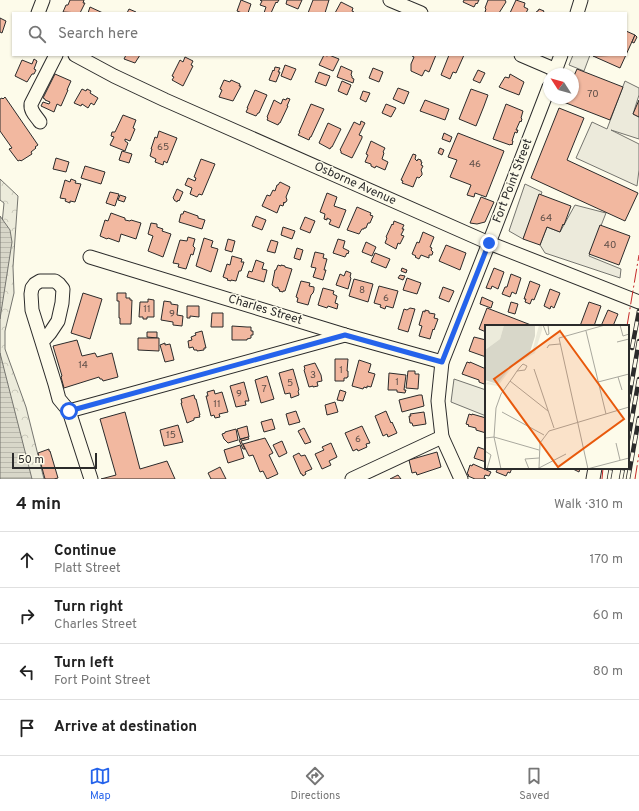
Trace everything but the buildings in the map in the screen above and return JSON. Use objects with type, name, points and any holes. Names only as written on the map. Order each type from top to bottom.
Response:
[{"type":"street","points":[[38,12],[43,0]]},
{"type":"street","points":[[390,0],[419,12]]},
{"type":"street","points":[[577,12],[581,0]]},
{"type":"street","points":[[40,122],[32,110],[31,104],[55,56]]},
{"type":"street","name":"Osborne Avenue","points":[[77,56],[114,76],[165,100],[489,243],[639,302]]},
{"type":"street","points":[[523,56],[547,68]]},
{"type":"street","points":[[557,68],[562,56]]},
{"type":"street","name":"Fort Point Street","points":[[461,479],[442,437],[438,401],[442,362],[543,103]]},
{"type":"street","name":"Charles Street","points":[[90,257],[345,335],[442,362]]},
{"type":"street","points":[[69,411],[345,335]]},
{"type":"street","points":[[42,342],[59,399],[69,411],[91,479]]},
{"type":"street","points":[[352,479],[442,437]]},
{"type":"street","points":[[593,479],[595,469]]},
{"type":"green space","points":[[0,179],[18,196],[13,267],[14,293],[5,331],[5,349],[26,407],[44,479],[28,479],[0,380],[0,244],[4,203],[0,200]]},
{"type":"shaded area","points":[[573,56],[590,56],[584,71],[569,65]]},
{"type":"shaded area","points":[[625,81],[639,88],[639,95],[633,114],[639,117],[639,139],[611,130],[639,144],[639,170],[637,186],[576,158],[592,122],[607,129]]},
{"type":"shaded area","points":[[525,184],[542,192],[523,239],[509,231]]},
{"type":"shaded area","points":[[575,205],[606,213],[589,256],[621,269],[620,278],[545,253],[540,245],[547,227],[560,232]]},
{"type":"shaded area","points":[[0,216],[10,230],[12,242],[0,319]]},
{"type":"shaded area","points":[[0,353],[32,479],[0,479]]},
{"type":"shaded area","points":[[454,379],[485,390],[485,416],[451,402]]},
{"type":"railway","points":[[632,348],[639,311]]},
{"type":"railway","points":[[629,397],[639,341]]},
{"type":"railway","points":[[629,434],[639,379]]},
{"type":"railway","points":[[628,479],[639,418]]},
{"type":"railway","points":[[609,479],[611,469]]},
{"type":"railway","points":[[621,479],[623,469]]},
{"type":"power","points":[[627,325],[639,255]]},
{"type":"power","points":[[635,479],[639,454]]},
{"type":"power","points":[[602,479],[603,469]]},
{"type":"route","points":[[69,411],[345,335],[442,362],[489,243]]}]
